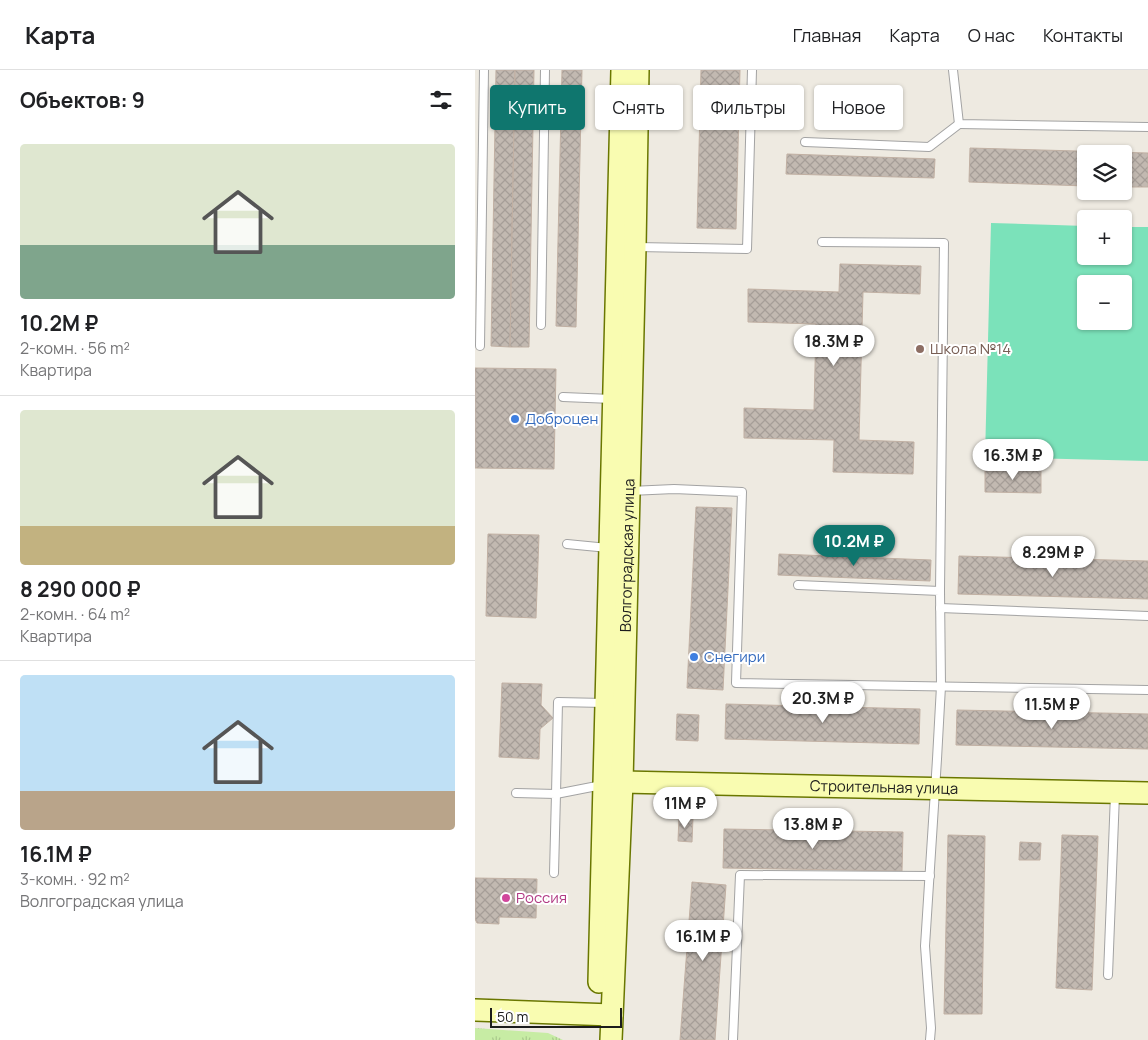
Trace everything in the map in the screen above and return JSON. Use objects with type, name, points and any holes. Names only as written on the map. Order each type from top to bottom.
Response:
[{"type":"main road","points":[[619,548],[614,399],[622,70]]},
{"type":"main road","name":"Волгоградская улица","points":[[611,1040],[605,1015],[619,548],[629,492],[638,70]]},
{"type":"main road","name":"Строительная улица","points":[[613,784],[1148,793]]},
{"type":"main road","points":[[475,1010],[605,1015]]},
{"type":"lane","points":[[480,346],[484,70]]},
{"type":"lane","points":[[541,325],[545,70]]},
{"type":"lane","points":[[635,247],[747,249],[753,70]]},
{"type":"lane","points":[[953,70],[959,124]]},
{"type":"lane","points":[[805,142],[929,147],[959,124],[1148,127]]},
{"type":"lane","points":[[822,242],[944,243],[940,591],[941,686],[925,946],[931,1028],[930,1040]]},
{"type":"lane","points":[[563,397],[614,399]]},
{"type":"lane","points":[[629,492],[675,489],[742,492],[736,683],[1148,690]]},
{"type":"lane","points":[[567,544],[619,548]]},
{"type":"lane","points":[[798,585],[940,591]]},
{"type":"lane","points":[[940,608],[1148,616]]},
{"type":"lane","points":[[554,872],[558,702],[615,703]]},
{"type":"lane","points":[[516,793],[556,794],[613,784]]},
{"type":"lane","points":[[1108,975],[1115,792]]},
{"type":"lane","points":[[733,1040],[740,875],[930,876]]},
{"type":"green space","points":[[991,223],[1077,226],[1077,265],[1132,265],[1132,227],[1148,227],[1148,461],[985,457]]},
{"type":"green space","points":[[475,1028],[548,1033],[563,1040],[475,1040]]},
{"type":"building","points":[[496,70],[515,70],[515,85],[496,85]]},
{"type":"building","points":[[515,70],[534,70],[534,85],[515,85]]},
{"type":"building","points":[[562,70],[582,70],[582,85],[562,85]]},
{"type":"building","points":[[701,70],[740,70],[740,85],[701,85]]},
{"type":"building","points":[[495,130],[514,130],[510,347],[491,346]]},
{"type":"building","points":[[514,130],[533,130],[529,347],[510,347]]},
{"type":"building","points":[[561,130],[581,130],[576,327],[556,326]]},
{"type":"building","points":[[699,130],[738,130],[736,229],[697,228]]},
{"type":"building","points":[[970,148],[1077,151],[1077,186],[969,182]]},
{"type":"building","points":[[1132,153],[1148,153],[1148,187],[1132,187]]},
{"type":"building","points":[[787,154],[935,159],[934,178],[786,174]]},
{"type":"building","points":[[840,264],[921,266],[920,294],[863,292],[859,440],[914,442],[913,474],[833,472],[834,440],[744,438],[744,408],[814,410],[816,324],[748,322],[748,289],[839,292]]},
{"type":"building","name":"Доброцен","points":[[475,368],[556,369],[554,469],[475,468]]},
{"type":"building","points":[[985,470],[1041,470],[1041,493],[985,492]]},
{"type":"building","points":[[696,507],[732,508],[723,690],[687,688]]},
{"type":"building","points":[[488,534],[539,535],[536,618],[486,616]]},
{"type":"building","points":[[779,554],[931,560],[930,581],[778,575]]},
{"type":"building","points":[[959,556],[1148,561],[1148,599],[958,594]]},
{"type":"building","points":[[502,683],[542,684],[541,705],[553,718],[540,729],[539,759],[499,757]]},
{"type":"building","points":[[726,704],[920,709],[919,744],[725,739]]},
{"type":"building","points":[[957,710],[1148,714],[1148,749],[956,745]]},
{"type":"building","points":[[677,714],[699,715],[698,741],[676,740]]},
{"type":"building","points":[[679,816],[693,817],[692,842],[678,841]]},
{"type":"building","points":[[724,829],[903,832],[902,871],[723,868]]},
{"type":"building","points":[[948,835],[985,836],[982,1014],[944,1014]]},
{"type":"building","points":[[1062,835],[1098,836],[1092,990],[1056,988]]},
{"type":"building","points":[[1020,842],[1041,843],[1040,860],[1019,860]]},
{"type":"building","name":"Россия","points":[[475,878],[537,879],[536,918],[499,917],[499,924],[477,923],[475,919]]},
{"type":"building","points":[[692,882],[726,885],[715,1040],[680,1040]]},
{"type":"place","name":"Школа №14","points":[[920,349]]},
{"type":"place","name":"Доброцен","points":[[515,419]]},
{"type":"place","name":"Снегири","points":[[694,657]]},
{"type":"place","name":"Россия","points":[[506,898]]}]
